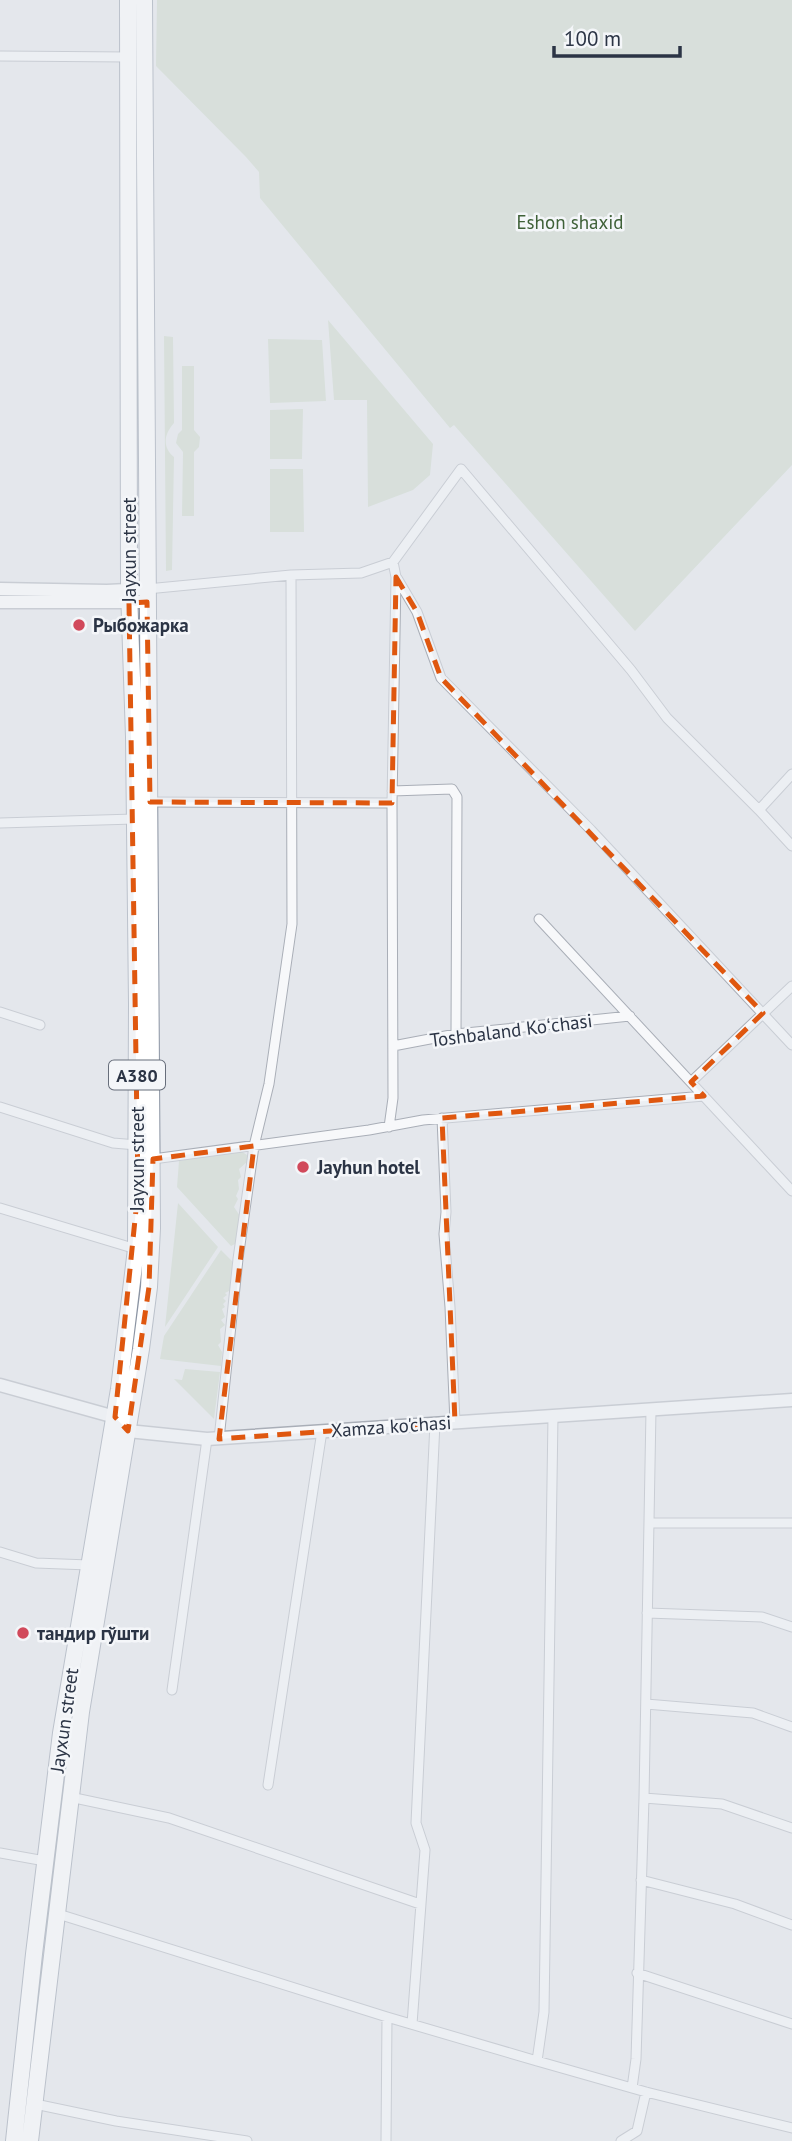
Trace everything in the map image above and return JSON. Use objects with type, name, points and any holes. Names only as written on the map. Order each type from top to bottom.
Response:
[{"type":"highway","name":"Jayxun street","points":[[30,2141],[81,1712],[149,1287],[153,1159],[147,595],[138,438],[137,191],[128,64],[128,0]]},
{"type":"highway","name":"Jayxun street","points":[[137,191],[145,70],[144,0]]},
{"type":"highway","points":[[128,64],[145,70]]},
{"type":"highway","name":"Jayxun street","points":[[14,2141],[61,1733],[115,1417],[136,1249],[134,819],[129,596],[138,438]]},
{"type":"main road","points":[[0,590],[129,596]]},
{"type":"main road","points":[[0,602],[147,595]]},
{"type":"street","points":[[0,57],[128,64]]},
{"type":"street","points":[[147,595],[291,575],[361,573],[393,562],[461,469],[631,670],[667,719],[792,846]]},
{"type":"street","points":[[389,1127],[393,1098],[391,803],[396,577],[393,562]]},
{"type":"street","points":[[172,1690],[213,1439],[254,1146],[269,1084],[292,924],[291,575]]},
{"type":"street","points":[[396,577],[417,612],[441,678],[591,830],[792,1045]]},
{"type":"street","points":[[759,810],[792,774]]},
{"type":"street","points":[[392,791],[443,788],[452,789],[457,797],[456,1034]]},
{"type":"street","points":[[150,802],[391,803]]},
{"type":"street","points":[[0,823],[47,824],[134,819]]},
{"type":"street","points":[[539,919],[792,1191]]},
{"type":"street","points":[[691,1082],[792,986]]},
{"type":"street","points":[[0,1012],[40,1025]]},
{"type":"street","name":"Toshbaland Koʻchasi","points":[[393,1046],[456,1034],[630,1016]]},
{"type":"street","points":[[153,1159],[442,1118],[704,1096]]},
{"type":"street","points":[[0,1107],[113,1143],[137,1145]]},
{"type":"street","points":[[442,1118],[446,1212],[444,1234],[455,1422]]},
{"type":"street","points":[[0,1208],[136,1249]]},
{"type":"street","points":[[0,1385],[115,1417],[128,1431]]},
{"type":"street","name":"Xamza ko'chasi","points":[[128,1431],[213,1439],[792,1400]]},
{"type":"street","points":[[632,2088],[636,2059],[644,1798],[651,1410]]},
{"type":"street","points":[[537,2061],[544,2012],[553,1416]]},
{"type":"street","points":[[412,2024],[425,1850],[416,1823],[435,1423]]},
{"type":"street","points":[[268,1785],[322,1431]]},
{"type":"street","points":[[649,1523],[792,1523]]},
{"type":"street","points":[[0,1552],[36,1563],[89,1565]]},
{"type":"street","points":[[647,1613],[762,1617],[792,1627]]},
{"type":"street","points":[[646,1704],[752,1713],[792,1727]]},
{"type":"street","points":[[70,1797],[169,1818],[420,1904]]},
{"type":"street","points":[[644,1798],[722,1804],[792,1828]]},
{"type":"street","points":[[0,1853],[45,1861]]},
{"type":"street","points":[[641,1880],[735,1904],[792,1925]]},
{"type":"street","points":[[39,1911],[57,1913],[387,2017],[537,2061],[646,2092],[792,2128]]},
{"type":"street","points":[[637,1973],[792,2024]]},
{"type":"street","points":[[386,2141],[387,2017]]},
{"type":"street","points":[[621,2141],[637,2131],[646,2092]]},
{"type":"street","points":[[35,2104],[116,2121],[247,2141]]},
{"type":"highlighted area","points":[[396,577],[417,612],[441,678],[763,1013],[691,1082],[704,1096],[442,1118],[455,1422],[219,1439],[254,1146],[153,1159],[149,1287],[128,1431],[115,1417],[138,1190],[129,603],[147,602],[150,802],[392,803]]},
{"type":"green space","name":"Eshon shaxid","points":[[157,0],[792,0],[792,465],[635,631],[454,425],[450,428],[260,198],[259,172],[156,66]]},
{"type":"green space","points":[[328,320],[433,444],[430,475],[413,490],[368,507],[367,400],[334,400]]},
{"type":"green space","points":[[164,336],[173,337],[174,423],[166,440],[166,445],[174,457],[172,570],[166,571]]},
{"type":"green space","points":[[268,339],[322,340],[326,401],[270,403]]},
{"type":"green space","points":[[182,366],[194,366],[194,430],[200,437],[199,447],[194,452],[194,516],[182,516],[183,452],[176,443],[182,430]]},
{"type":"green space","points":[[303,409],[302,459],[270,459],[270,410]]},
{"type":"green space","points":[[270,469],[303,469],[304,532],[270,532]]},
{"type":"green space","points":[[241,1151],[247,1155],[247,1162],[239,1169],[241,1177],[238,1180],[238,1199],[234,1207],[240,1216],[237,1243],[231,1246],[177,1187],[179,1161]]},
{"type":"green space","points":[[178,1203],[218,1247],[165,1327]]},
{"type":"green space","points":[[221,1250],[233,1262],[231,1290],[225,1293],[227,1295],[223,1298],[226,1301],[222,1309],[225,1317],[221,1320],[225,1325],[220,1329],[221,1342],[218,1345],[222,1352],[221,1366],[160,1359],[164,1336]]},
{"type":"green space","points":[[185,1369],[220,1372],[214,1419],[174,1379],[182,1380]]},
{"type":"place","name":"Рыбожарка","points":[[79,625]]},
{"type":"place","name":"Jayhun hotel","points":[[303,1167]]},
{"type":"place","name":"тандир гўшти","points":[[23,1633]]}]
